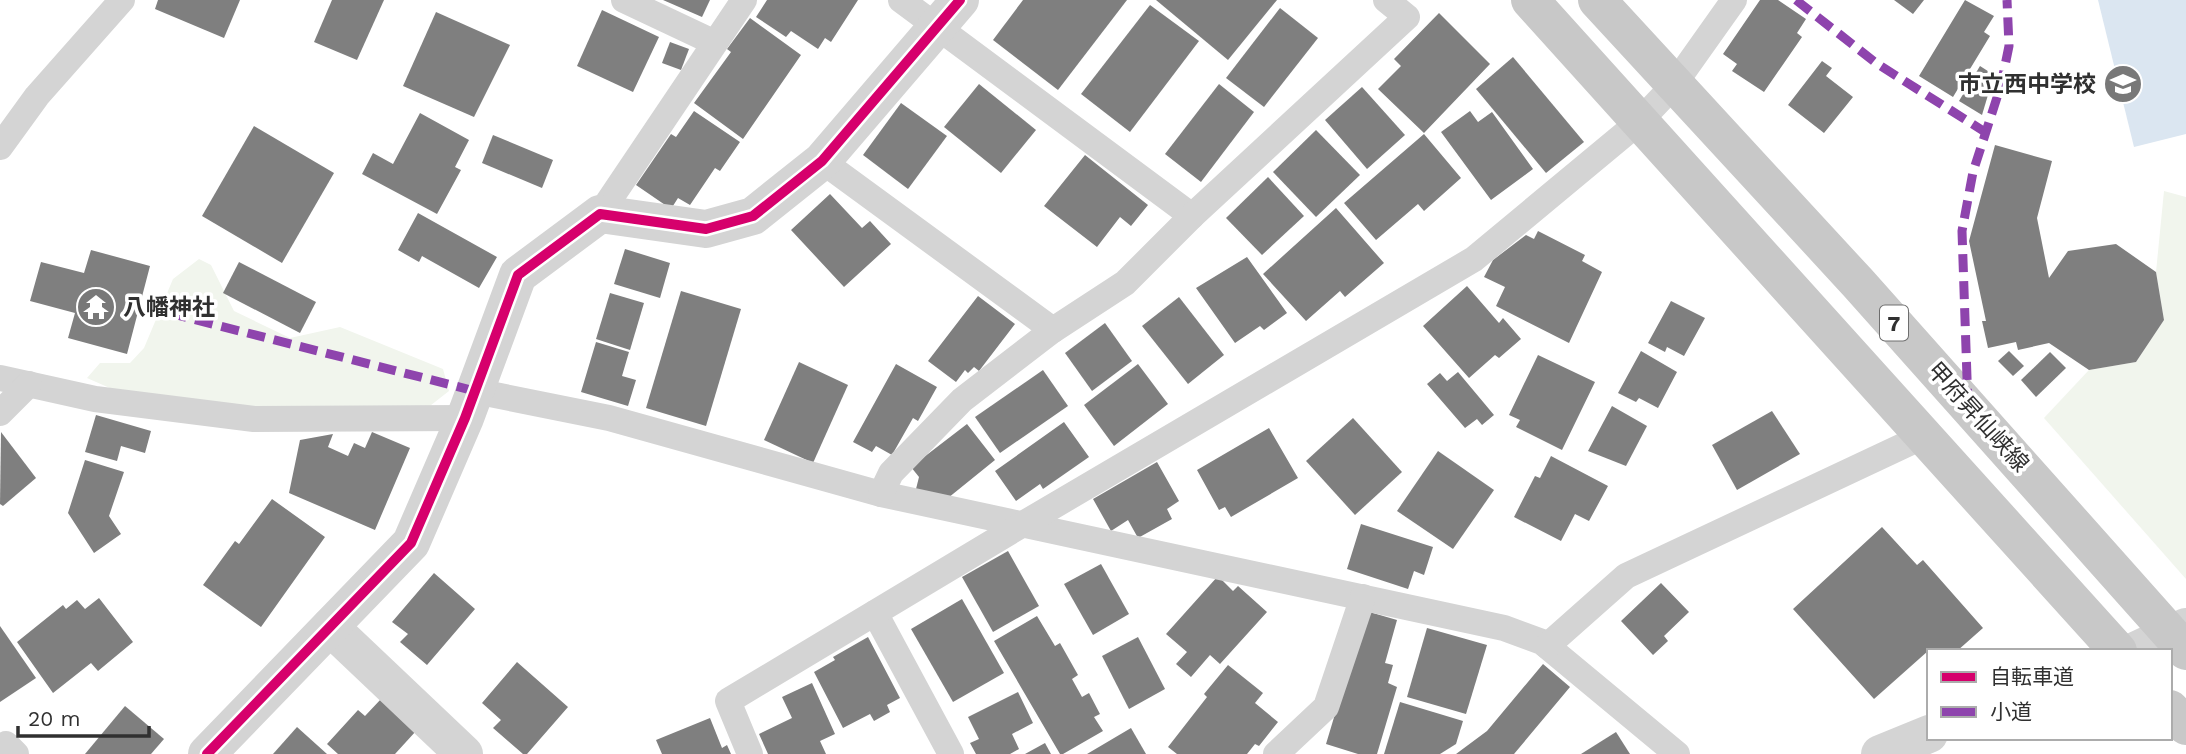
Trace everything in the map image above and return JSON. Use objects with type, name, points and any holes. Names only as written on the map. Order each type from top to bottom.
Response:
[{"type":"main road","name":"7","points":[[1530,0],[2116,649]]},
{"type":"main road","name":"甲府昇仙峡線","points":[[1597,0],[2181,637]]},
{"type":"main road","points":[[2172,711],[2186,726]]},
{"type":"street","points":[[207,754],[411,543],[470,405],[518,275],[600,214],[706,229],[753,216],[822,161],[950,13]]},
{"type":"street","points":[[330,627],[464,754]]},
{"type":"street","points":[[2142,649],[2181,637]]},
{"type":"street","points":[[1880,754],[1927,735]]},
{"type":"lane","points":[[0,147],[37,96],[122,0]]},
{"type":"lane","points":[[624,0],[713,42]]},
{"type":"lane","points":[[600,214],[713,42],[744,0]]},
{"type":"lane","points":[[901,0],[950,13],[1192,216]]},
{"type":"lane","points":[[881,494],[891,473],[962,400],[1053,330],[1125,283],[1192,216],[1408,17],[1386,0]]},
{"type":"lane","points":[[750,754],[728,701],[1474,259],[1639,122],[1673,86],[1734,0]]},
{"type":"lane","points":[[822,161],[1053,330]]},
{"type":"lane","points":[[0,377],[95,398],[254,419],[470,405],[609,418],[881,494],[1504,628],[1547,646],[1677,754]]},
{"type":"lane","points":[[0,413],[29,384]]},
{"type":"lane","points":[[1547,646],[1626,576],[1923,436]]},
{"type":"lane","points":[[1276,754],[1326,708],[1363,597]]},
{"type":"lane","points":[[875,613],[951,754]]},
{"type":"shaded area","points":[[2098,0],[2186,0],[2186,134],[2134,147]]},
{"type":"shaded area","points":[[2164,191],[2186,197],[2186,579],[2044,418],[2089,370],[2136,362],[2164,320],[2156,272]]},
{"type":"shaded area","points":[[199,259],[211,265],[234,311],[290,338],[340,327],[443,369],[449,391],[426,409],[191,409],[112,389],[87,378],[100,363],[130,363],[144,348],[173,279]]},
{"type":"building","points":[[158,0],[240,0],[224,38],[155,9]]},
{"type":"building","points":[[332,0],[384,0],[357,60],[314,42]]},
{"type":"building","points":[[663,0],[710,0],[702,17]]},
{"type":"building","points":[[767,0],[858,0],[831,42],[825,38],[818,49],[791,31],[786,37],[756,17]]},
{"type":"building","points":[[1023,0],[1127,0],[1058,90],[993,40]]},
{"type":"building","points":[[1156,0],[1277,0],[1228,60]]},
{"type":"building","points":[[1760,0],[1778,0],[1806,19],[1797,33],[1802,37],[1764,92],[1732,71],[1737,64],[1723,54]]},
{"type":"building","points":[[1894,0],[1924,0],[1913,14]]},
{"type":"building","points":[[1965,0],[1994,16],[1984,32],[1990,36],[1953,97],[1919,76]]},
{"type":"building","points":[[1150,5],[1199,41],[1130,132],[1081,94]]},
{"type":"building","points":[[1280,8],[1318,38],[1264,107],[1226,78]]},
{"type":"building","points":[[602,10],[659,37],[633,92],[577,66]]},
{"type":"building","points":[[436,12],[510,45],[474,117],[403,86]]},
{"type":"building","points":[[1439,13],[1490,64],[1424,133],[1378,89],[1401,66],[1394,59]]},
{"type":"building","points":[[750,18],[801,55],[743,139],[694,103],[731,52],[727,49]]},
{"type":"building","points":[[670,42],[689,49],[681,70],[662,63]]},
{"type":"building","points":[[1513,57],[1584,142],[1546,173],[1476,89]]},
{"type":"building","points":[[1822,61],[1832,68],[1826,76],[1853,97],[1824,133],[1788,105]]},
{"type":"building","points":[[1980,66],[1994,75],[1982,115],[1959,101]]},
{"type":"building","points":[[979,84],[1036,130],[1001,173],[944,127]]},
{"type":"building","points":[[1219,84],[1254,112],[1201,182],[1165,154]]},
{"type":"building","points":[[1362,87],[1405,135],[1367,169],[1325,120]]},
{"type":"building","points":[[901,103],[947,136],[908,189],[863,155]]},
{"type":"building","points":[[694,111],[740,142],[720,171],[715,168],[690,205],[678,198],[671,209],[636,185],[671,134],[676,137]]},
{"type":"building","points":[[1470,111],[1478,122],[1492,112],[1533,169],[1491,200],[1441,132]]},
{"type":"building","points":[[420,113],[469,140],[455,167],[461,170],[437,214],[362,174],[373,153],[393,164]]},
{"type":"building","points":[[254,126],[334,173],[282,263],[202,216]]},
{"type":"building","points":[[1316,130],[1360,175],[1316,217],[1273,172]]},
{"type":"building","points":[[1424,134],[1461,178],[1424,211],[1418,204],[1376,240],[1344,203]]},
{"type":"building","points":[[493,135],[553,160],[542,188],[482,163]]},
{"type":"building","points":[[1995,145],[2052,161],[2037,218],[2049,278],[2068,251],[2116,244],[2156,272],[2164,320],[2136,362],[2089,370],[2049,343],[2018,350],[2016,342],[1988,348],[1982,321],[1986,321],[1969,241]]},
{"type":"building","points":[[1085,155],[1148,205],[1131,226],[1120,217],[1097,247],[1044,206]]},
{"type":"building","points":[[1268,177],[1304,216],[1262,255],[1226,218]]},
{"type":"building","points":[[830,194],[862,228],[870,221],[891,244],[844,287],[791,230]]},
{"type":"building","points":[[1336,208],[1384,263],[1345,297],[1340,291],[1306,321],[1263,274]]},
{"type":"building","points":[[418,213],[497,257],[479,288],[422,256],[419,262],[398,250]]},
{"type":"building","points":[[1538,231],[1585,255],[1582,261],[1602,272],[1569,343],[1496,306],[1505,287],[1484,277],[1493,260],[1526,235],[1534,239]]},
{"type":"building","points":[[625,249],[670,263],[660,298],[614,284]]},
{"type":"building","name":"八幡神社","points":[[91,250],[150,266],[127,354],[68,338],[75,313],[30,301],[41,262],[84,273]]},
{"type":"building","points":[[1247,257],[1287,313],[1264,330],[1260,326],[1235,343],[1196,288]]},
{"type":"building","points":[[239,262],[316,302],[300,333],[223,293]]},
{"type":"building","points":[[1467,286],[1499,323],[1503,318],[1521,339],[1499,358],[1495,355],[1469,378],[1423,326]]},
{"type":"building","points":[[681,291],[741,309],[706,426],[646,408]]},
{"type":"building","points":[[610,293],[644,303],[630,350],[596,339]]},
{"type":"building","points":[[978,296],[1015,324],[979,371],[974,367],[968,373],[965,370],[956,382],[928,361]]},
{"type":"building","points":[[1179,297],[1224,355],[1188,384],[1142,326]]},
{"type":"building","points":[[1671,301],[1705,318],[1684,356],[1667,347],[1665,352],[1648,343]]},
{"type":"building","points":[[1105,323],[1132,361],[1092,391],[1065,353]]},
{"type":"building","points":[[596,342],[629,352],[622,376],[636,380],[628,406],[581,392]]},
{"type":"building","points":[[1641,351],[1677,372],[1658,408],[1639,398],[1636,402],[1618,393]]},
{"type":"building","points":[[2009,351],[2024,366],[2013,376],[1998,361]]},
{"type":"building","points":[[2050,352],[2066,368],[2036,397],[2021,380]]},
{"type":"building","points":[[1538,355],[1595,382],[1562,450],[1516,427],[1520,420],[1509,415]]},
{"type":"building","points":[[799,362],[848,385],[813,463],[764,440]]},
{"type":"building","points":[[896,364],[937,387],[918,421],[913,418],[892,455],[876,446],[872,452],[853,442]]},
{"type":"building","points":[[1138,364],[1168,404],[1114,446],[1084,405]]},
{"type":"building","points":[[1043,370],[1068,406],[1000,453],[975,417]]},
{"type":"building","points":[[1458,372],[1494,415],[1482,425],[1477,419],[1465,428],[1427,384],[1440,373],[1447,381]]},
{"type":"building","points":[[1612,406],[1647,426],[1626,466],[1588,451]]},
{"type":"building","points":[[1772,411],[1800,454],[1737,490],[1712,445]]},
{"type":"building","points":[[96,415],[151,431],[145,453],[121,446],[117,461],[85,452]]},
{"type":"building","points":[[1353,418],[1402,472],[1355,515],[1306,461]]},
{"type":"building","points":[[1064,422],[1089,457],[1043,489],[1040,484],[1016,501],[995,471]]},
{"type":"building","points":[[967,424],[995,460],[948,498],[916,489],[919,477],[911,467]]},
{"type":"building","points":[[1269,428],[1298,478],[1231,517],[1225,507],[1219,510],[1197,470]]},
{"type":"building","points":[[1,432],[36,478],[3,506],[0,504]]},
{"type":"building","points":[[372,432],[410,448],[375,530],[289,493],[300,440],[333,434],[328,447],[348,456],[354,443],[365,448]]},
{"type":"building","points":[[1438,451],[1494,490],[1453,549],[1397,511]]},
{"type":"building","points":[[1551,456],[1608,486],[1589,521],[1575,514],[1561,541],[1514,517],[1535,476],[1540,478]]},
{"type":"building","points":[[85,460],[124,472],[109,516],[121,534],[94,553],[68,513]]},
{"type":"building","points":[[1157,462],[1179,501],[1167,509],[1172,519],[1138,538],[1128,520],[1111,531],[1093,499]]},
{"type":"building","points":[[272,499],[325,537],[261,627],[203,585],[235,541],[239,544]]},
{"type":"building","points":[[1361,524],[1433,547],[1424,575],[1414,571],[1408,589],[1347,569]]},
{"type":"building","points":[[1882,527],[1917,565],[1923,560],[1983,628],[1959,649],[1927,649],[1927,652],[1874,699],[1793,609]]},
{"type":"building","points":[[1008,551],[1039,606],[993,632],[962,577]]},
{"type":"building","points":[[1101,564],[1129,614],[1093,635],[1064,584]]},
{"type":"building","points":[[434,573],[475,609],[427,665],[400,642],[408,634],[392,622]]},
{"type":"building","points":[[1218,576],[1233,591],[1238,586],[1267,612],[1220,664],[1210,655],[1191,677],[1176,664],[1187,652],[1166,634]]},
{"type":"building","points":[[1661,583],[1689,612],[1664,636],[1668,641],[1653,655],[1621,621]]},
{"type":"building","points":[[99,598],[133,642],[98,671],[91,663],[53,693],[17,642],[63,605],[66,609],[77,600],[85,609]]},
{"type":"building","points":[[962,599],[1004,673],[953,702],[911,629]]},
{"type":"building","points":[[1366,611],[1397,620],[1385,663],[1393,665],[1388,683],[1397,687],[1377,754],[1358,754],[1326,744]]},
{"type":"building","points":[[1037,616],[1055,646],[1060,643],[1078,675],[1072,679],[1082,697],[1089,693],[1100,714],[1094,717],[1103,731],[1063,754],[1060,754],[994,641]]},
{"type":"building","points":[[0,626],[36,678],[0,702]]},
{"type":"building","points":[[1427,628],[1487,645],[1466,714],[1407,697]]},
{"type":"building","points":[[868,637],[900,698],[887,705],[890,712],[874,721],[870,714],[843,728],[814,672],[835,660],[833,657]]},
{"type":"building","points":[[1138,637],[1165,689],[1129,709],[1102,656]]},
{"type":"building","points":[[517,662],[568,707],[527,754],[523,754],[493,728],[501,720],[482,703]]},
{"type":"building","points":[[1543,664],[1570,687],[1514,754],[1456,754],[1487,731]]},
{"type":"building","points":[[1228,665],[1263,693],[1255,703],[1278,722],[1259,746],[1255,744],[1247,754],[1177,754],[1168,747],[1207,697],[1204,694]]},
{"type":"building","points":[[812,683],[835,734],[820,741],[826,754],[768,754],[759,734],[792,718],[782,697]]},
{"type":"building","points":[[1018,692],[1033,723],[1012,734],[1019,749],[1010,754],[976,754],[970,743],[979,739],[968,717]]},
{"type":"building","points":[[381,699],[416,731],[395,754],[338,754],[327,744],[358,710],[365,716]]},
{"type":"building","points":[[1400,702],[1463,721],[1456,744],[1440,754],[1384,754]]},
{"type":"building","points":[[125,706],[164,739],[151,754],[85,754]]},
{"type":"building","points":[[710,718],[722,748],[727,745],[731,754],[662,754],[656,740]]},
{"type":"building","points":[[297,727],[327,754],[273,754]]},
{"type":"building","points":[[1131,728],[1146,754],[1087,754]]},
{"type":"building","points":[[1616,732],[1630,754],[1581,754]]},
{"type":"building","points":[[1045,743],[1051,754],[1025,754]]},
{"type":"marked path","points":[[1796,0],[1876,63],[1985,132]]},
{"type":"marked path","points":[[1968,407],[1962,231],[1973,172],[2001,85],[2009,46],[2007,0]]},
{"type":"marked path","points":[[169,313],[475,391]]},
{"type":"cycle path","points":[[207,754],[411,543],[465,418],[518,275],[600,214],[706,229],[753,216],[822,161],[960,0]]},
{"type":"place","name":"市立西中学校","points":[[2123,84]]},
{"type":"place","name":"八幡神社","points":[[96,307]]}]
